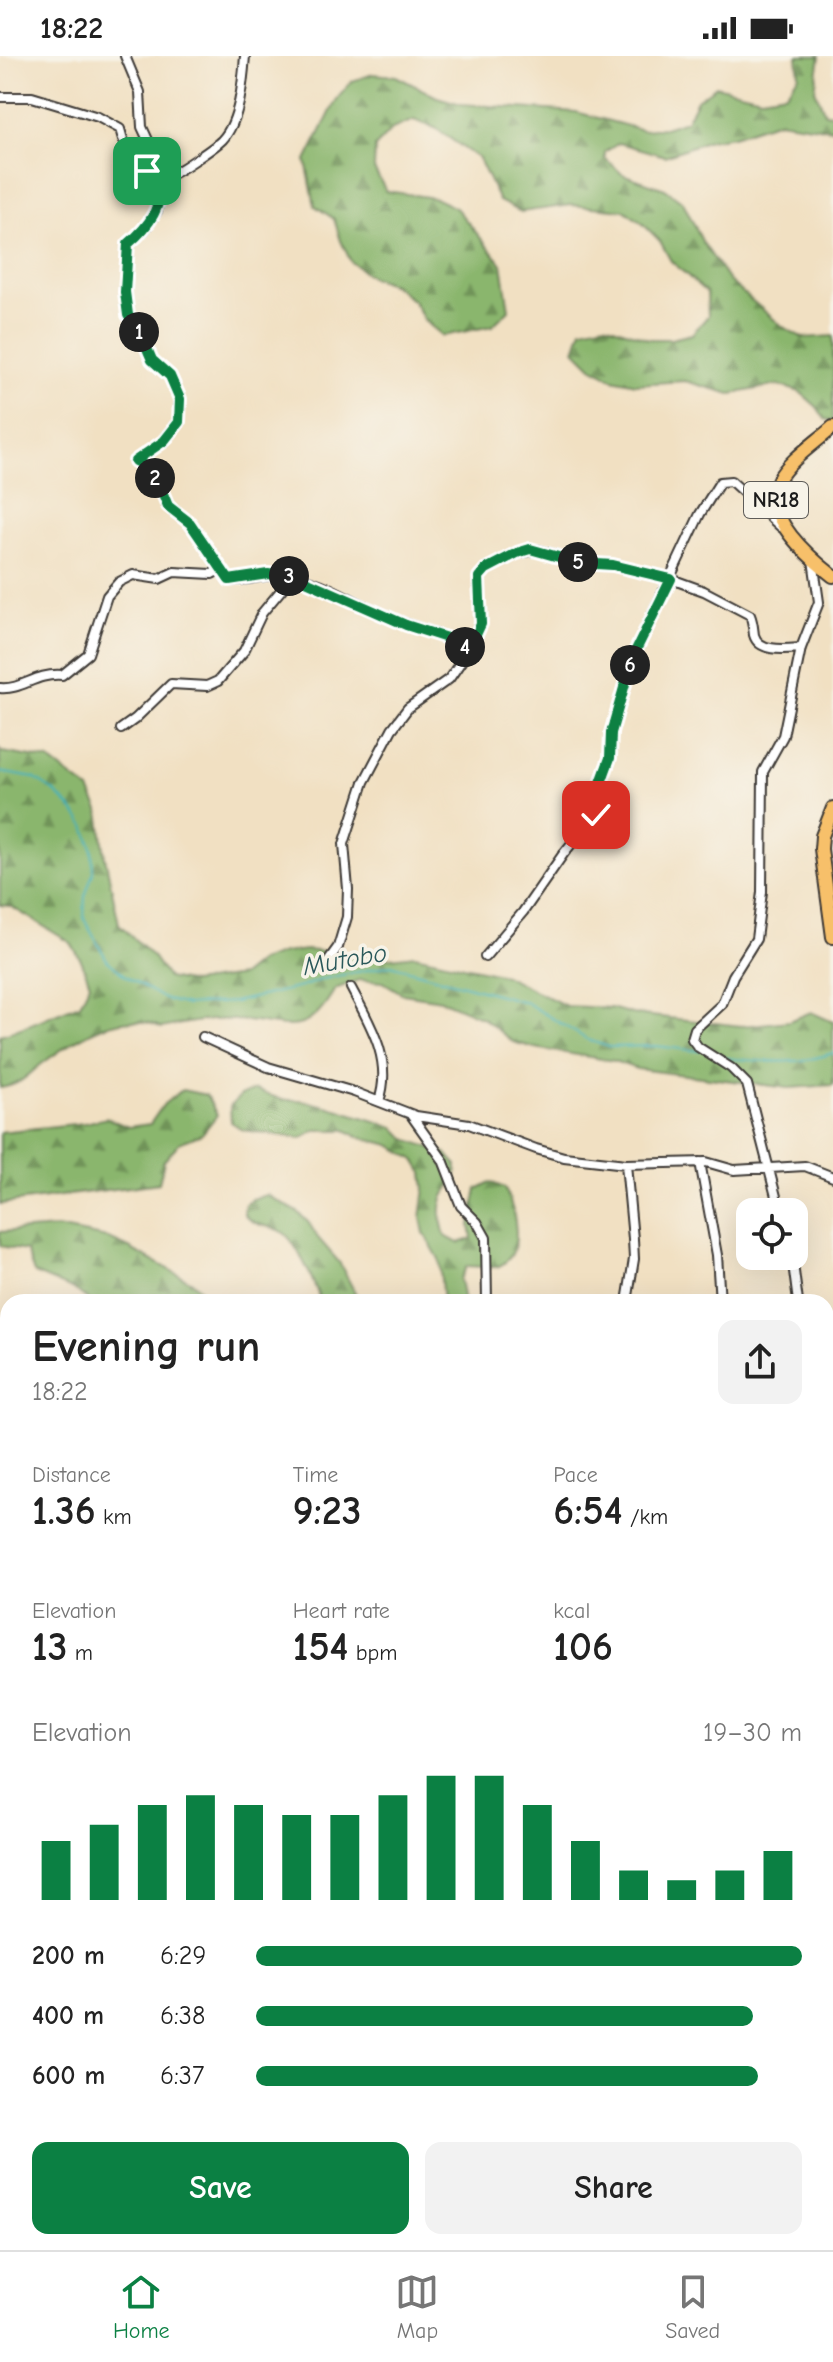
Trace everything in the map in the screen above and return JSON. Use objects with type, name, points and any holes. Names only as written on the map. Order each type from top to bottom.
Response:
[{"type":"main road","name":"NR18","points":[[833,427],[780,477],[775,497],[786,531],[833,576]]},
{"type":"main road","points":[[833,808],[822,836],[821,849],[833,937]]},
{"type":"street","points":[[125,56],[140,92],[142,127],[165,177],[157,211],[145,229],[128,244],[125,292],[128,315],[152,360],[170,376],[180,399],[179,422],[164,441],[135,461],[147,467],[159,484],[168,506],[190,523],[210,548],[226,577],[233,581],[268,574],[292,577],[339,593],[406,625],[453,640],[469,650]]},
{"type":"street","points":[[0,97],[32,97],[98,117],[120,129],[123,142],[147,171],[165,177],[178,172],[223,139],[241,96],[245,56]]},
{"type":"street","points":[[485,957],[523,912],[598,811],[599,788],[610,758],[611,733],[633,656],[705,504],[720,482],[731,481],[786,531]]},
{"type":"street","points":[[330,958],[338,947],[347,917],[344,844],[364,782],[392,729],[408,708],[449,679],[469,650],[481,624],[479,577],[486,569],[522,551],[538,550],[580,563],[613,565],[671,579],[704,591],[750,615],[754,637],[762,645],[801,648]]},
{"type":"street","points":[[776,1198],[760,1128],[744,1078],[698,1047],[692,1039],[695,1029],[722,1004],[733,976],[756,939],[762,892],[763,772],[783,736],[801,648],[819,602],[813,560]]},
{"type":"street","points":[[0,688],[10,689],[45,673],[62,675],[88,654],[107,596],[119,582],[133,575],[159,579],[174,572],[212,574],[221,569]]},
{"type":"street","points":[[121,729],[171,684],[207,686],[218,681],[244,651],[262,613],[292,577]]},
{"type":"street","points":[[351,988],[378,1043],[384,1082],[379,1101]]},
{"type":"street","points":[[203,1037],[268,1067],[379,1101],[411,1115],[469,1124],[564,1157],[626,1164],[700,1162],[734,1170],[805,1166],[833,1177]]},
{"type":"street","points":[[411,1115],[443,1160],[461,1206],[477,1222],[486,1238],[487,1294]]},
{"type":"street","points":[[700,1162],[717,1255],[719,1294]]},
{"type":"street","points":[[626,1164],[634,1249],[628,1294]]},
{"type":"street","points":[[794,1270],[797,1294]]},
{"type":"green space","points":[[797,56],[820,56],[815,90],[825,113],[833,114],[833,129],[778,121],[665,156],[619,143],[605,152],[605,158],[622,174],[665,189],[683,202],[703,243],[729,281],[783,327],[803,338],[833,336],[833,421],[825,419],[800,392],[778,385],[731,394],[685,381],[636,384],[613,379],[592,367],[575,350],[582,329],[605,324],[649,339],[671,339],[692,334],[708,316],[707,293],[671,261],[660,241],[643,224],[624,210],[571,205],[521,212],[499,201],[479,159],[435,128],[414,120],[392,129],[375,147],[374,169],[386,191],[435,198],[456,208],[502,264],[509,310],[492,326],[443,336],[425,321],[413,301],[394,285],[371,277],[351,262],[334,219],[315,206],[306,161],[337,99],[352,81],[373,74],[396,76],[437,97],[461,104],[576,112],[643,130],[686,121],[697,100],[716,86],[761,97],[786,93],[799,75]]},
{"type":"green space","points":[[0,749],[2,752],[49,760],[89,790],[99,810],[119,924],[154,958],[168,978],[192,983],[241,976],[260,961],[283,953],[306,950],[390,958],[415,955],[504,975],[566,1006],[611,1008],[632,1014],[742,1026],[789,1021],[811,1012],[833,1022],[833,1085],[789,1088],[637,1069],[614,1061],[535,1048],[513,1042],[483,1018],[441,1000],[403,994],[383,982],[359,980],[335,989],[314,1017],[293,1026],[226,1020],[198,1021],[162,1028],[147,1022],[117,1023],[87,1034],[21,1081],[0,1088],[0,1035],[80,1004],[90,984],[71,943],[10,906],[0,905]]},
{"type":"green space","points":[[182,1090],[206,1095],[217,1115],[202,1134],[179,1143],[164,1161],[159,1183],[0,1204],[0,1132],[107,1118],[128,1127],[150,1124],[164,1104]]},
{"type":"green space","points":[[255,1090],[283,1100],[330,1107],[394,1127],[406,1139],[446,1153],[457,1165],[455,1179],[442,1202],[441,1219],[445,1236],[458,1243],[472,1239],[470,1225],[477,1189],[490,1182],[505,1188],[516,1230],[516,1241],[508,1260],[496,1267],[467,1266],[460,1279],[463,1294],[442,1294],[439,1259],[424,1233],[421,1218],[425,1188],[423,1173],[415,1160],[390,1145],[359,1137],[346,1130],[315,1130],[302,1138],[243,1130],[231,1122],[230,1106],[241,1095]]},
{"type":"green space","points":[[267,1195],[298,1212],[339,1262],[356,1294],[318,1294],[289,1238],[279,1230],[253,1222],[244,1214],[245,1205],[252,1199]]},
{"type":"green space","points":[[57,1228],[107,1238],[194,1283],[205,1294],[81,1294],[34,1273],[26,1251],[0,1246],[0,1232]]},
{"type":"waterway","name":"Mutobo","points":[[0,772],[34,778],[55,792],[85,826],[92,848],[93,873],[85,896],[84,919],[107,960],[124,975],[164,999],[187,1005],[234,1002],[391,965],[525,1002],[588,1040],[609,1047],[656,1046],[699,1051]]},
{"type":"waterway","name":"Mutobo","points":[[724,1058],[793,1061],[833,1053]]},
{"type":"route","points":[[147,171],[165,177],[157,211],[145,229],[128,244],[125,267],[128,315],[152,360],[170,376],[180,399],[179,422],[164,441],[135,461],[155,476],[163,499],[190,523],[229,580],[268,574],[299,578],[406,625],[453,640],[469,650],[481,624],[479,577],[486,569],[522,551],[538,550],[580,563],[613,565],[671,579],[633,656],[611,733],[610,758],[599,788],[596,815]]}]
